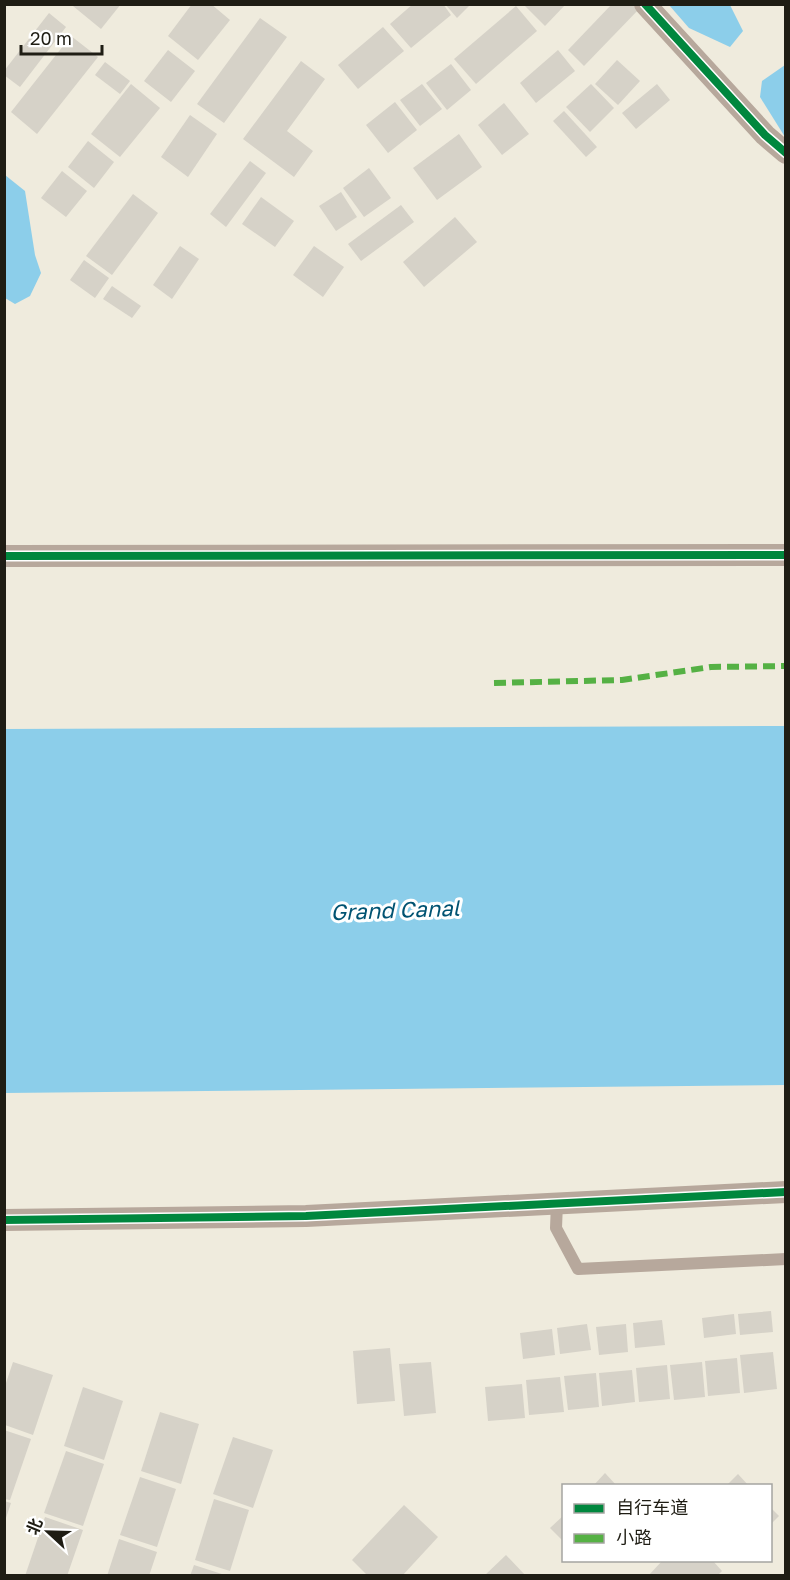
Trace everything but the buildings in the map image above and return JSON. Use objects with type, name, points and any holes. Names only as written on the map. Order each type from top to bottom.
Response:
[{"type":"street","points":[[645,4],[765,135],[786,153]]},
{"type":"street","points":[[4,556],[786,555]]},
{"type":"street","points":[[4,1220],[306,1216],[786,1192]]},
{"type":"lane","points":[[556,1203],[556,1228],[578,1269],[786,1259]]},
{"type":"water","points":[[669,5],[730,5],[743,31],[730,47],[689,28]]},
{"type":"water","points":[[785,65],[785,137],[760,97],[762,81]]},
{"type":"water","points":[[5,175],[25,191],[35,255],[41,273],[30,296],[15,304],[5,298]]},
{"type":"water","name":"Grand Canal","points":[[785,726],[785,1085],[5,1093],[5,729]]},
{"type":"marked path","points":[[494,683],[622,680],[711,667],[786,666]]},
{"type":"cycle path","points":[[645,4],[765,135],[786,153]]},
{"type":"cycle path","points":[[4,556],[786,555]]},
{"type":"cycle path","points":[[4,1220],[306,1216],[786,1192]]}]
